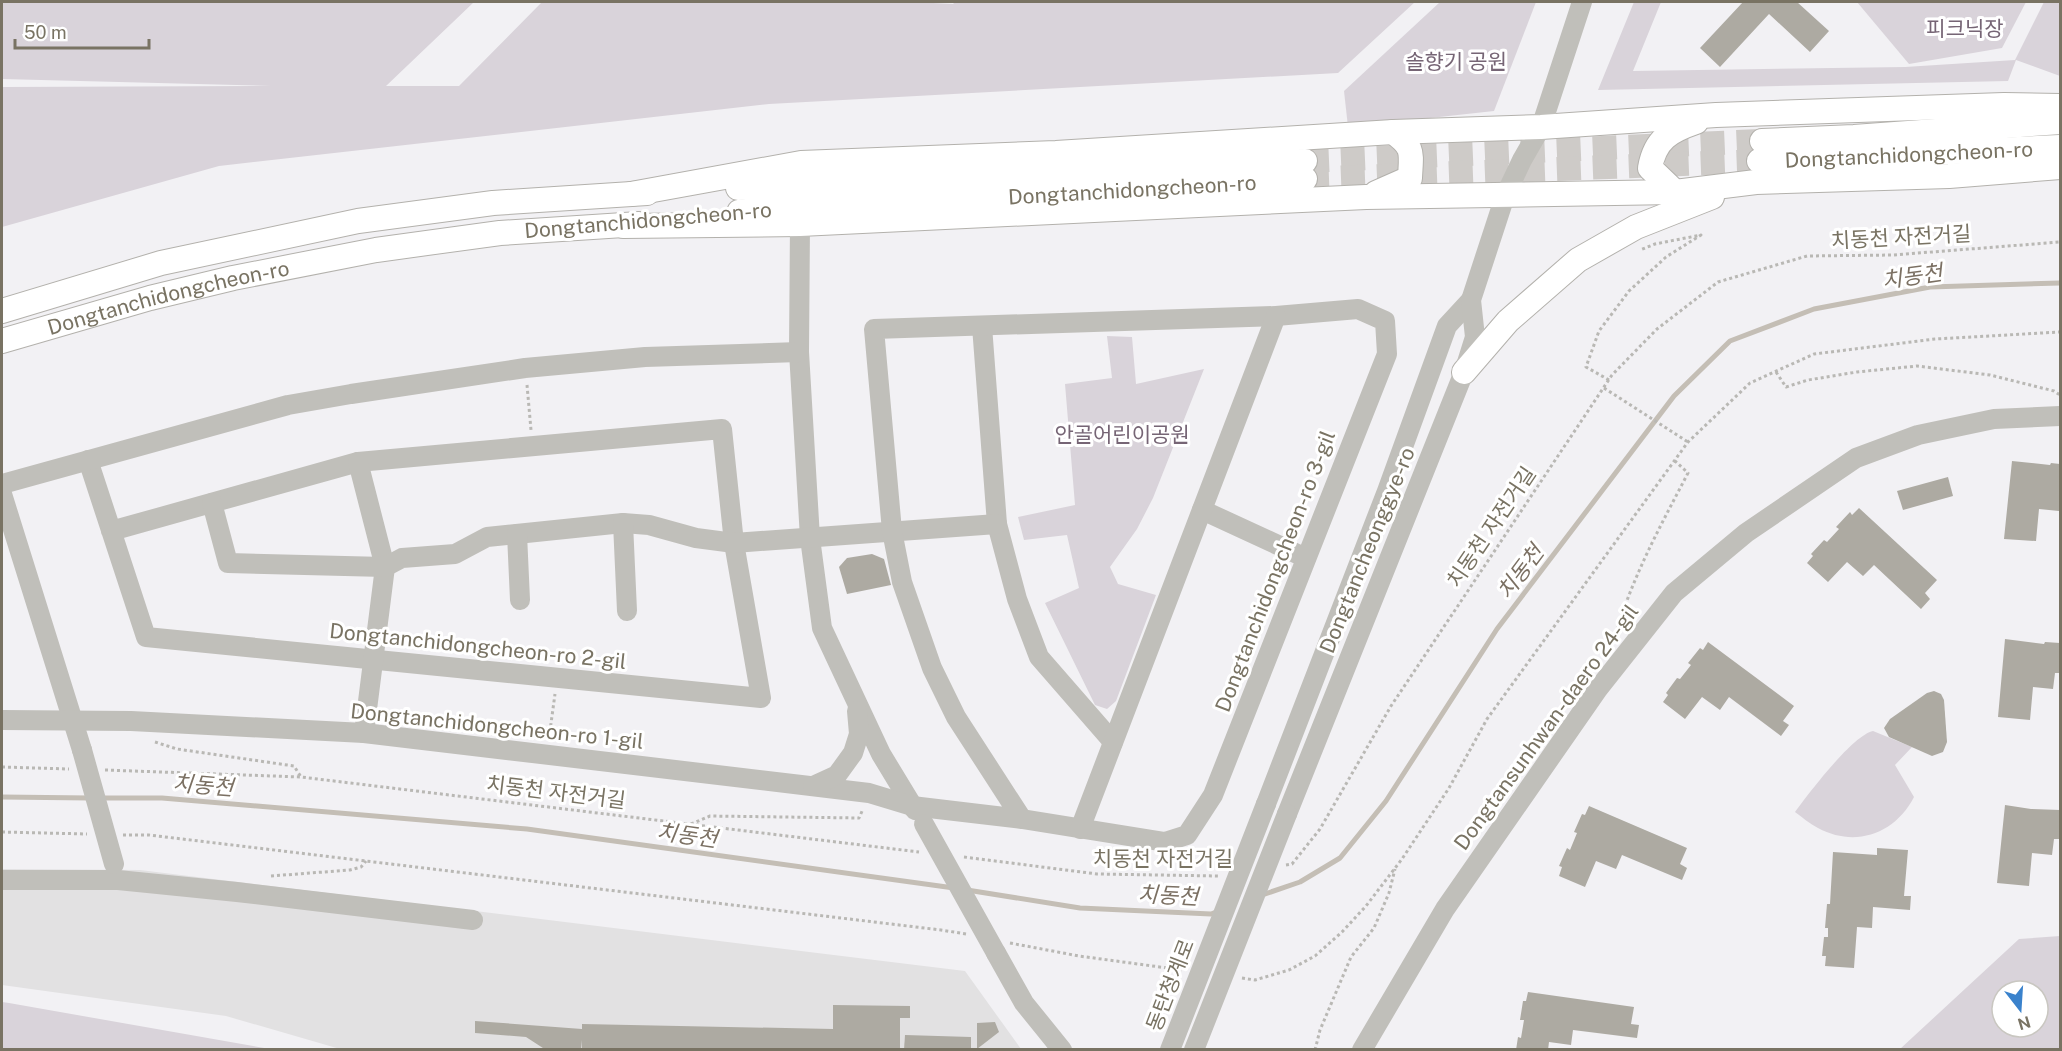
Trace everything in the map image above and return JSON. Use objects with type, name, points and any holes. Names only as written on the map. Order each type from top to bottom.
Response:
[{"type":"main road","points":[[631,194],[801,163],[1056,153],[1394,132],[1541,127],[1716,116],[2004,105],[2061,106]]},
{"type":"main road","points":[[1675,192],[1650,168],[1653,152],[1659,142],[1679,128],[1716,116]]},
{"type":"main road","name":"Dongtanchidongcheon-ro","points":[[1759,161],[1854,137],[2061,122]]},
{"type":"main road","points":[[1366,197],[1410,178],[1411,155],[1408,143],[1394,132]]},
{"type":"main road","name":"Dongtanchidongcheon-ro","points":[[1759,161],[2061,147]]},
{"type":"main road","points":[[1464,372],[1508,321],[1578,260],[1636,227],[1695,202],[1759,161]]},
{"type":"main road","points":[[623,226],[800,224],[1366,197],[1675,192],[1759,161],[1949,176],[2061,167]]},
{"type":"main road","name":"Dongtanchidongcheon-ro","points":[[2,311],[161,263],[358,221],[493,203],[883,180],[1305,170],[901,203],[778,207],[623,226],[500,234],[376,250],[233,278],[150,298],[2,341]]},
{"type":"street","name":"Dongtancheonggye-ro","points":[[1194,1050],[1464,372],[1475,337],[1471,300],[1505,196],[1541,127],[1582,2]]},
{"type":"street","points":[[800,224],[799,352],[810,538],[822,628],[881,754],[924,824],[1024,1003],[1062,1050]]},
{"type":"street","name":"Dongtancheonggye-ro","points":[[1266,804],[1387,491],[1447,326],[1471,300]]},
{"type":"street","name":"Dongtanchidongcheon-ro 3-gil","points":[[912,806],[1022,819],[1165,842],[1187,836],[1213,795],[1387,354],[1385,321],[1358,309],[1276,316],[874,329],[892,531],[902,582],[932,668],[956,717],[1022,819]]},
{"type":"street","points":[[1080,829],[1276,316]]},
{"type":"street","points":[[982,326],[997,524],[1017,599],[1039,657],[1113,742]]},
{"type":"street","points":[[2,484],[288,405],[525,368],[645,357],[799,352]]},
{"type":"street","name":"Dongtansunhwan-daero 24-gil","points":[[1362,1050],[1445,909],[1591,699],[1674,593],[1746,533],[1856,458],[1918,435],[1994,419],[2061,416]]},
{"type":"street","name":"Dongtanchidongcheon-ro 2-gil","points":[[88,460],[111,531],[146,637],[761,698],[734,543],[722,429],[358,462],[111,531]]},
{"type":"street","points":[[358,462],[385,567],[364,733]]},
{"type":"street","points":[[2,495],[82,750],[116,872]]},
{"type":"street","points":[[212,503],[228,563],[385,567],[402,558],[455,554],[487,537],[623,523],[649,525],[696,538],[734,543],[997,524]]},
{"type":"street","points":[[1202,510],[1306,558]]},
{"type":"street","points":[[623,523],[627,610]]},
{"type":"street","points":[[517,534],[520,600]]},
{"type":"street","points":[[811,786],[837,775],[853,753],[858,734],[856,702]]},
{"type":"street","name":"Dongtanchidongcheon-ro 1-gil","points":[[2,720],[131,720],[364,733],[869,793],[912,806]]},
{"type":"street","name":"동탄청계로","points":[[1170,1050],[1266,804]]},
{"type":"street","points":[[2,880],[116,872],[237,892],[473,920]]},
{"type":"path","points":[[1609,380],[1586,367],[1599,331],[1629,291],[1666,257],[1701,235],[1655,244],[1634,253]]},
{"type":"path","name":"치동천 자전거길","points":[[1281,866],[1292,864],[1320,829],[1391,706],[1553,461],[1609,380],[1657,329],[1718,282],[1807,256],[1893,255],[2061,242]]},
{"type":"path","points":[[1776,371],[1785,387],[1808,380],[1857,372],[1917,366],[1990,375],[2054,391],[2061,395]]},
{"type":"path","points":[[525,368],[533,446]]},
{"type":"path","points":[[1604,388],[1688,442]]},
{"type":"path","points":[[1617,665],[1612,648],[1622,611],[1638,572],[1688,473],[1674,460]]},
{"type":"path","points":[[547,755],[557,678]]},
{"type":"path","points":[[131,720],[149,740],[177,749],[294,766],[301,777]]},
{"type":"path","points":[[2,767],[73,769]]},
{"type":"path","name":"치동천 자전거길","points":[[97,770],[301,777],[923,852]]},
{"type":"path","points":[[691,824],[710,816],[859,818],[869,793]]},
{"type":"path","name":"치동천 자전거길","points":[[958,857],[1097,874],[1228,876]]},
{"type":"path","points":[[270,876],[350,870],[361,867],[367,861]]},
{"type":"path","points":[[1315,1050],[1320,1030],[1351,957],[1374,928],[1389,893],[1395,868]]},
{"type":"shaded area","points":[[2,869],[140,870],[965,971],[1021,1049],[340,1049],[226,1016],[2,985]]},
{"type":"green space","points":[[2,2],[474,2],[386,86],[459,86],[542,2],[913,2],[953,4],[955,2],[1415,2],[1338,73],[769,104],[219,166],[2,227],[2,87],[271,86],[2,79]]},
{"type":"green space","name":"솔향기 공원","points":[[1440,2],[1536,2],[1494,111],[1348,127],[1344,91]]},
{"type":"green space","points":[[1634,2],[1661,2],[1633,71],[1905,67],[2015,60],[2044,2],[2060,2],[2060,76],[2016,60],[2008,81],[1598,90]]},
{"type":"green space","name":"피크닉장","points":[[1857,2],[2026,2],[2002,48],[1909,64]]},
{"type":"green space","name":"안골어린이공원","points":[[1107,336],[1132,337],[1136,384],[1204,369],[1153,498],[1137,529],[1110,567],[1118,584],[1156,595],[1116,701],[1107,709],[1095,705],[1045,603],[1079,588],[1067,535],[1024,540],[1018,517],[1075,505],[1065,384],[1112,378]]},
{"type":"green space","points":[[1873,731],[1912,747],[1895,765],[1914,797],[1906,810],[1885,828],[1860,837],[1832,834],[1818,828],[1795,812],[1843,753],[1864,735]]},
{"type":"green space","points":[[2060,936],[2060,1049],[1900,1049],[2019,939]]},
{"type":"green space","points":[[2,1002],[9,1003],[270,1049],[2,1049]]},
{"type":"building","points":[[1743,2],[1797,2],[1829,31],[1810,52],[1769,14],[1720,67],[1700,48]]},
{"type":"building","points":[[2012,461],[2060,464],[2059,511],[2039,509],[2036,541],[2004,539]]},
{"type":"building","points":[[1948,477],[1953,496],[1903,510],[1897,491]]},
{"type":"building","points":[[1859,508],[1937,580],[1925,593],[1930,599],[1921,609],[1874,565],[1863,576],[1847,562],[1828,582],[1807,563],[1813,556],[1811,554],[1824,540],[1827,542],[1839,529],[1836,527],[1850,512],[1852,515]]},
{"type":"building","points":[[872,554],[884,559],[891,585],[847,594],[839,567],[847,558]]},
{"type":"building","points":[[2005,639],[2044,644],[2045,642],[2060,643],[2060,673],[2055,673],[2053,689],[2033,687],[2030,720],[1998,717]]},
{"type":"building","points":[[1708,642],[1794,706],[1783,721],[1789,725],[1781,736],[1729,697],[1720,710],[1702,697],[1685,719],[1663,702],[1668,695],[1666,693],[1677,678],[1680,679],[1691,665],[1688,663],[1700,648],[1703,650]]},
{"type":"building","points":[[1934,691],[1941,694],[1944,700],[1947,742],[1943,752],[1932,756],[1889,737],[1884,728],[1890,719],[1927,693]]},
{"type":"building","points":[[2005,805],[2060,810],[2060,839],[2054,839],[2052,855],[2032,853],[2029,886],[1997,883]]},
{"type":"building","points":[[1589,806],[1687,848],[1680,864],[1687,868],[1682,880],[1622,855],[1616,869],[1596,861],[1585,887],[1559,876],[1562,867],[1559,866],[1567,848],[1570,850],[1577,833],[1574,832],[1582,814],[1585,815]]},
{"type":"building","points":[[1877,848],[1908,850],[1904,896],[1911,896],[1910,910],[1873,907],[1872,928],[1857,927],[1854,968],[1825,966],[1826,956],[1822,956],[1824,937],[1828,937],[1828,928],[1825,928],[1827,904],[1830,904],[1833,852],[1877,855]]},
{"type":"building","points":[[1528,992],[1634,1007],[1631,1024],[1639,1025],[1637,1038],[1573,1030],[1571,1045],[1549,1042],[1548,1050],[1516,1050],[1524,1020],[1520,1020],[1523,1001],[1526,1001]]},
{"type":"building","points":[[833,1005],[910,1006],[910,1018],[900,1018],[900,1050],[582,1050],[581,1040],[581,1050],[546,1050],[526,1037],[475,1033],[475,1021],[582,1029],[582,1024],[833,1029]]},
{"type":"building","points":[[995,1022],[999,1032],[977,1049],[977,1023]]},
{"type":"building","points":[[905,1035],[971,1037],[971,1050],[904,1050]]},
{"type":"waterway","name":"치동천","points":[[1259,896],[1300,882],[1340,858],[1386,801],[1497,629],[1674,396],[1730,341],[1814,309],[1930,287],[2060,283]]},
{"type":"waterway","name":"치동천","points":[[2,797],[90,798]]},
{"type":"waterway","name":"치동천","points":[[99,798],[162,798],[527,829],[954,888]]},
{"type":"waterway","name":"치동천","points":[[967,890],[1080,908],[1211,914],[1219,911]]},
{"type":"tunnel","points":[[1305,161],[1762,141]]},
{"type":"tunnel","points":[[1305,179],[1759,161]]}]
